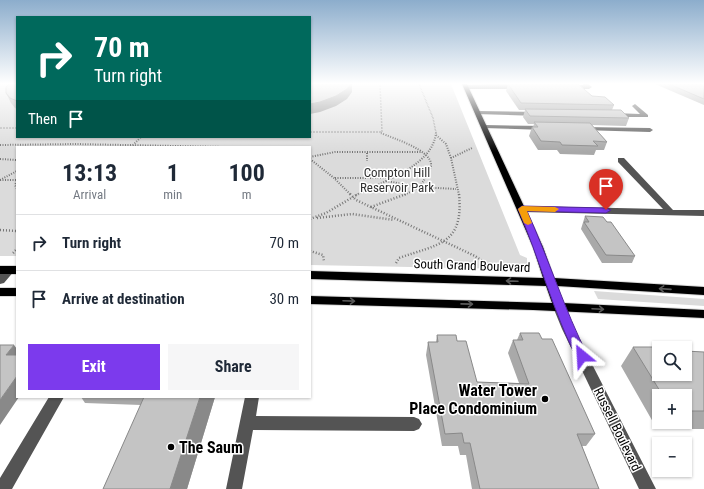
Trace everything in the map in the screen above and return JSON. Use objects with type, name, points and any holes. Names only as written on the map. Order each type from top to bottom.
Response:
[{"type":"main road","name":"Russell Boulevard","points":[[475,107],[522,209],[560,307]]},
{"type":"main road","name":"South Grand Boulevard","points":[[311,275],[551,282],[704,291]]},
{"type":"main road","points":[[0,292],[16,292]]},
{"type":"main road","points":[[311,300],[560,307],[704,314]]},
{"type":"street","points":[[608,115],[646,116],[637,107]]},
{"type":"street","points":[[478,113],[546,114]]},
{"type":"street","points":[[485,127],[555,128]]},
{"type":"street","points":[[579,129],[650,130]]},
{"type":"street","points":[[621,160],[670,212]]},
{"type":"street","points":[[522,209],[704,212]]},
{"type":"street","points":[[0,280],[9,270]]},
{"type":"street","name":"Russell Boulevard","points":[[560,307],[568,329],[648,489]]},
{"type":"street","points":[[4,489],[56,398]]},
{"type":"street","points":[[234,489],[252,398]]},
{"type":"street","points":[[247,423],[414,424]]},
{"type":"path","points":[[380,107],[381,133]]},
{"type":"path","points":[[311,220],[352,197],[410,169],[426,155],[434,143],[436,135],[436,125],[428,107]]},
{"type":"path","points":[[0,128],[16,128]]},
{"type":"path","points":[[311,132],[381,133],[423,152],[430,160],[431,166],[419,187],[395,199],[370,207]]},
{"type":"path","points":[[396,263],[399,258],[436,246],[445,241],[460,221],[460,206],[451,158],[446,144],[436,135]]},
{"type":"path","points":[[0,145],[75,144],[132,146],[140,138]]},
{"type":"path","points":[[451,158],[472,148]]},
{"type":"path","points":[[311,158],[335,152],[423,152]]},
{"type":"path","points":[[367,153],[367,161]]},
{"type":"path","points":[[0,159],[16,160]]},
{"type":"path","points":[[311,159],[334,178],[352,197],[400,222],[445,241],[475,256],[487,264]]},
{"type":"path","points":[[366,170],[366,178]]},
{"type":"path","points":[[0,180],[16,172]]},
{"type":"path","points":[[0,180],[1,175]]},
{"type":"path","points":[[334,178],[393,178]]},
{"type":"path","points":[[0,180],[16,181]]},
{"type":"path","points":[[386,181],[419,187],[457,189]]},
{"type":"path","points":[[314,218],[352,214],[372,216],[400,222]]},
{"type":"path","points":[[0,230],[16,231]]},
{"type":"path","points":[[311,251],[323,255],[324,261]]},
{"type":"green space","name":"Compton Hill Reservoir Park","points":[[0,107],[16,107],[16,138],[311,138],[311,107],[460,107],[520,255],[527,258],[527,266],[516,269],[311,265],[311,146],[16,146],[16,256],[0,256]]},
{"type":"green space","points":[[594,291],[704,299],[704,306],[598,299]]},
{"type":"building","points":[[525,109],[621,110],[629,118],[530,116]]},
{"type":"building","points":[[534,122],[590,123],[607,142],[593,141],[598,146],[562,145],[560,142],[541,141],[532,127],[538,127]]},
{"type":"building","points":[[585,216],[603,217],[607,222],[611,222],[635,256],[606,255],[584,222],[589,222]]},
{"type":"building","points":[[520,333],[539,333],[542,339],[552,339],[595,434],[577,434],[599,489],[480,489],[470,443],[464,443],[462,433],[445,434],[428,342],[438,342],[437,335],[456,335],[457,341],[466,341],[477,382],[529,384],[513,340],[523,340]]},
{"type":"building","points":[[0,345],[14,345],[6,355],[16,355],[16,377],[0,400]]},
{"type":"building","points":[[633,347],[652,347],[652,378]]},
{"type":"building","points":[[692,351],[704,352],[704,411],[692,411],[692,389],[659,389],[654,381],[692,381]]},
{"type":"building","name":"The Saum","points":[[144,398],[200,398],[170,489],[103,489]]},
{"type":"slow traffic","points":[[528,223],[522,209],[555,209]]},
{"type":"place","name":"Water Tower Place Condominium","points":[[545,399]]},
{"type":"place","name":"The Saum","points":[[171,447]]},
{"type":"route","points":[[582,356],[568,329],[538,247],[522,209],[606,210]]}]
